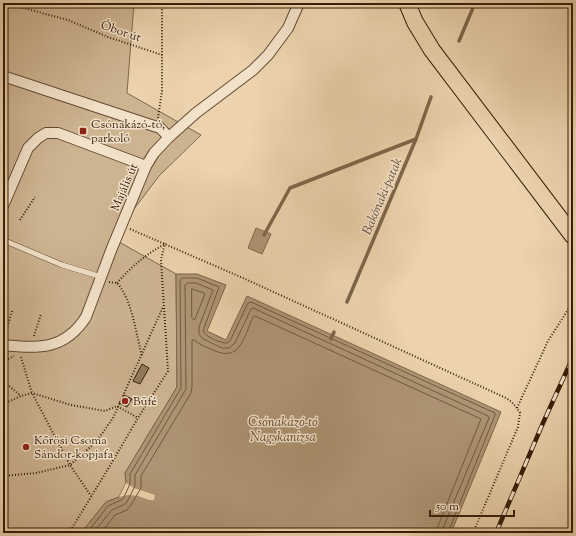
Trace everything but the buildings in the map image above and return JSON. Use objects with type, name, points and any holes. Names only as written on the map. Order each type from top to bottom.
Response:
[{"type":"main road","points":[[407,3],[415,22],[432,50],[573,236]]},
{"type":"street","name":"Majális út","points":[[3,345],[30,348],[55,344],[75,332],[86,318],[112,248],[146,166],[154,153],[196,112],[253,70],[268,55],[288,28],[299,3]]},
{"type":"street","points":[[3,76],[160,128],[169,137]]},
{"type":"street","points":[[3,206],[28,148],[38,138],[46,134],[58,133],[146,166]]},
{"type":"lane","points":[[3,240],[62,265],[102,277]]},
{"type":"path","name":"Óbor út","points":[[6,3],[68,20],[108,37],[162,55]]},
{"type":"path","points":[[160,128],[158,118],[162,91],[161,3]]},
{"type":"path","points":[[20,220],[35,197]]},
{"type":"path","points":[[122,226],[165,243],[506,398],[517,408],[520,413],[518,427],[473,533]]},
{"type":"path","points":[[69,533],[168,371],[161,260],[165,243]]},
{"type":"path","points":[[142,356],[128,304],[122,288],[117,283],[136,262],[165,243]]},
{"type":"path","points":[[517,408],[548,341],[573,302]]},
{"type":"path","points":[[3,476],[36,473],[70,465],[96,442],[113,418],[117,406],[142,356],[148,339],[164,306]]},
{"type":"path","points":[[3,341],[12,311]]},
{"type":"path","points":[[30,348],[41,314]]},
{"type":"path","points":[[18,347],[32,394],[70,465],[91,496]]},
{"type":"path","points":[[3,376],[8,385],[21,396]]},
{"type":"path","points":[[3,404],[21,396],[32,394],[71,405],[105,411],[117,406]]},
{"type":"path","points":[[117,406],[138,418]]},
{"type":"path","points":[[55,533],[72,528]]},
{"type":"shaded area","points":[[3,3],[134,3],[127,93],[201,135],[159,176],[112,238],[176,274],[177,387],[125,473],[126,483],[119,497],[106,502],[81,533],[3,533]]},
{"type":"water","points":[[256,228],[271,234],[262,254],[248,248]]},
{"type":"water","name":"Csónakázó-tó Nagykanizsa","points":[[176,274],[197,274],[226,285],[207,331],[226,340],[247,296],[501,412],[451,533],[81,533],[106,502],[119,497],[126,483],[125,473],[177,387]]},
{"type":"pier","points":[[126,483],[134,488],[155,495],[154,500],[128,495],[119,497]]},
{"type":"waterway","name":"Bakónaki-patak","points":[[459,41],[475,3]]},
{"type":"waterway","name":"Bakónaki-patak","points":[[347,302],[416,139],[431,97]]},
{"type":"waterway","points":[[264,235],[290,188],[416,139]]},
{"type":"waterway","name":"Bakónaki-patak","points":[[331,339],[334,332]]},
{"type":"railway","points":[[496,533],[573,357]]},
{"type":"place","name":"Csónakázó-tó, parkoló","points":[[83,131]]},
{"type":"place","name":"Büfé","points":[[125,401]]},
{"type":"place","name":"Kőrösi Csoma Sándor-kopjafa","points":[[26,447]]}]
